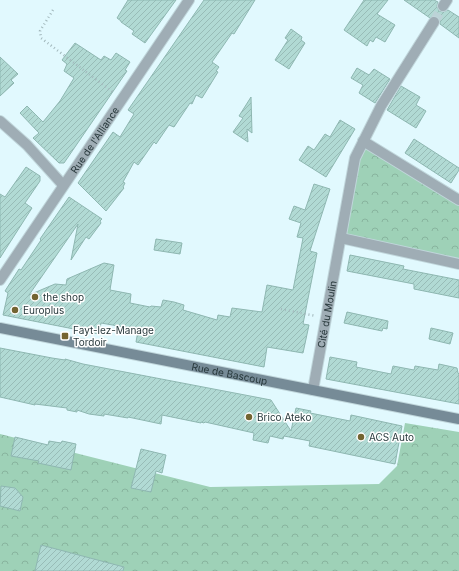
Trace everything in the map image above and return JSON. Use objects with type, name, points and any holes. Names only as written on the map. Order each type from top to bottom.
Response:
[{"type":"main road","name":"Rue de Bascoup","points":[[0,328],[459,418]]},
{"type":"street","name":"Rue de l'Alliance","points":[[0,280],[189,0]]},
{"type":"street","name":"Cité du Moulin","points":[[313,390],[355,158],[381,106],[434,22]]},
{"type":"street","points":[[0,121],[27,145],[63,185]]},
{"type":"street","points":[[363,141],[459,200]]},
{"type":"street","points":[[341,238],[459,264]]},
{"type":"path","points":[[53,10],[40,31],[41,38],[122,98]]},
{"type":"path","points":[[281,309],[326,318]]},
{"type":"green space","points":[[363,141],[459,200],[459,264],[341,238]]},
{"type":"green space","points":[[405,423],[459,432],[459,571],[0,571],[0,434],[210,487],[379,484],[397,466]]},
{"type":"building","points":[[128,0],[176,0],[145,43],[132,34],[134,31],[117,18]]},
{"type":"building","points":[[204,0],[255,0],[234,34],[232,33],[212,62],[219,67],[216,71],[218,72],[202,98],[196,95],[192,104],[190,103],[174,127],[169,125],[156,144],[154,142],[138,165],[134,162],[123,182],[125,183],[124,188],[106,211],[78,183],[113,132],[120,137],[134,114],[128,110]]},
{"type":"building","points":[[364,0],[388,0],[377,14],[395,25],[385,42],[376,37],[373,42],[370,40],[367,46],[344,30]]},
{"type":"building","points":[[404,0],[434,0],[438,2],[437,6],[439,11],[443,12],[448,10],[459,17],[459,38],[440,24],[440,19],[438,17],[434,16],[430,18]]},
{"type":"building","points":[[291,29],[302,37],[301,40],[305,43],[289,69],[275,60],[288,40],[285,38]]},
{"type":"building","points":[[75,43],[101,60],[104,56],[111,60],[116,53],[130,62],[125,70],[127,71],[64,163],[59,163],[33,138],[39,133],[20,113],[27,106],[43,122],[60,101],[74,78],[64,71],[67,64],[62,60]]},
{"type":"building","points":[[0,57],[18,74],[11,80],[14,83],[0,96]]},
{"type":"building","points":[[357,68],[369,75],[374,69],[390,79],[375,103],[359,93],[363,85],[351,78]]},
{"type":"building","points":[[401,86],[420,97],[416,105],[426,111],[416,128],[387,110]]},
{"type":"building","points":[[251,97],[252,133],[247,129],[248,142],[233,132],[243,118],[239,116]]},
{"type":"building","points":[[340,120],[355,129],[326,177],[299,160],[308,146],[314,150],[325,134],[330,137]]},
{"type":"building","points":[[414,139],[459,168],[451,183],[405,153]]},
{"type":"building","points":[[26,167],[40,176],[40,181],[25,203],[32,208],[0,258],[0,194],[5,197]]},
{"type":"building","points":[[314,184],[330,189],[310,251],[317,253],[303,324],[309,325],[303,353],[267,347],[264,367],[136,342],[138,331],[124,327],[101,323],[99,334],[3,315],[8,293],[5,291],[19,269],[21,270],[69,197],[102,219],[100,221],[101,223],[89,239],[86,237],[71,260],[78,224],[29,295],[55,284],[66,285],[67,279],[104,263],[114,265],[110,290],[131,294],[130,303],[150,307],[161,307],[163,300],[174,302],[184,305],[183,310],[217,320],[218,315],[230,317],[232,308],[262,312],[267,285],[293,290],[303,238],[297,237],[301,223],[289,219],[294,206],[305,210]]},
{"type":"building","points":[[156,239],[182,243],[180,254],[154,250]]},
{"type":"building","points":[[350,255],[404,266],[403,269],[459,280],[459,298],[414,289],[414,284],[347,271]]},
{"type":"building","points":[[347,312],[388,321],[387,329],[383,328],[382,331],[344,323]]},
{"type":"building","points":[[431,328],[453,333],[450,344],[429,339]]},
{"type":"building","points":[[0,348],[65,359],[83,364],[271,400],[291,431],[296,408],[311,411],[310,413],[350,421],[351,415],[402,426],[395,464],[309,446],[310,441],[284,436],[283,439],[270,436],[268,443],[253,440],[254,433],[205,422],[201,423],[162,415],[161,424],[128,417],[104,414],[104,416],[89,414],[77,410],[77,412],[67,410],[67,408],[35,405],[0,397]]},
{"type":"building","points":[[330,357],[357,362],[356,367],[391,374],[393,366],[414,370],[415,366],[438,370],[439,364],[457,368],[459,374],[459,404],[326,379]]},
{"type":"building","points":[[15,437],[48,445],[49,441],[61,443],[62,441],[76,444],[71,470],[38,463],[39,461],[11,456]]},
{"type":"building","points":[[141,449],[166,455],[162,473],[156,471],[151,492],[131,488]]},
{"type":"building","points":[[1,486],[15,488],[23,497],[20,511],[0,506]]},
{"type":"building","points":[[41,545],[124,567],[123,571],[35,571]]},
{"type":"tunnel","points":[[434,22],[443,6]]},
{"type":"place","name":"the shop","points":[[35,297]]},
{"type":"place","name":"Europlus","points":[[15,310]]},
{"type":"place","name":"Fayt-lez-Manage Tordoir","points":[[65,336]]},
{"type":"place","name":"Brico Ateko","points":[[249,417]]},
{"type":"place","name":"ACS Auto","points":[[361,437]]}]
